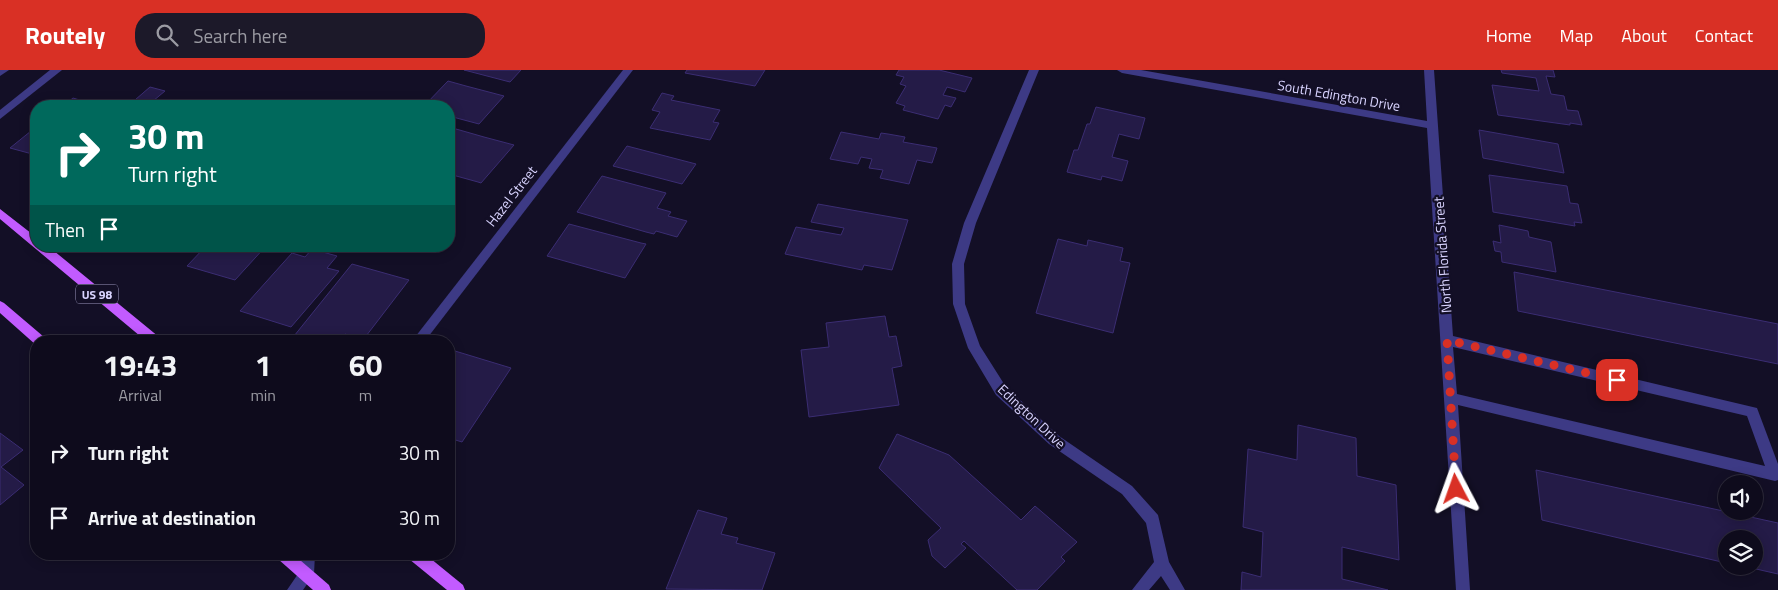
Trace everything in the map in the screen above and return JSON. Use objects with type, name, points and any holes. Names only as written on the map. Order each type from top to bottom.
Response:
[{"type":"main road","points":[[0,213],[30,238]]},
{"type":"main road","name":"US 98","points":[[47,252],[148,335]]},
{"type":"main road","points":[[0,306],[33,335]]},
{"type":"main road","points":[[290,560],[324,590]]},
{"type":"main road","points":[[421,560],[458,590]]},
{"type":"street","points":[[0,73],[4,70]]},
{"type":"street","points":[[0,115],[57,70]]},
{"type":"street","name":"Hazel Street","points":[[423,335],[628,70]]},
{"type":"street","name":"Edington Drive","points":[[1034,70],[970,223],[958,264],[959,304],[974,348],[1001,391],[1054,440],[1127,490],[1152,520],[1162,564],[1178,590]]},
{"type":"street","name":"South Edington Drive","points":[[1122,70],[1434,126]]},
{"type":"street","name":"North Florida Street","points":[[1429,70],[1463,590]]},
{"type":"street","points":[[1447,340],[1752,412],[1775,475],[1450,398]]},
{"type":"street","points":[[294,590],[306,574],[307,560]]},
{"type":"street","points":[[1138,590],[1162,564]]},
{"type":"building","points":[[464,70],[521,70],[510,82]]},
{"type":"building","points":[[687,70],[765,70],[755,86],[685,73]]},
{"type":"building","points":[[899,70],[939,70],[972,78],[965,92],[947,87],[943,95],[956,98],[951,107],[945,105],[938,119],[903,110],[905,106],[896,103],[906,86],[900,84],[904,77],[896,75]]},
{"type":"building","points":[[1501,70],[1553,70],[1555,77],[1546,76],[1551,94],[1564,96],[1567,110],[1578,111],[1582,125],[1498,115],[1492,85],[1539,91],[1536,78],[1502,73]]},
{"type":"building","points":[[448,81],[504,96],[479,124],[455,118],[455,100],[430,100]]},
{"type":"building","points":[[150,87],[165,91],[154,100],[135,100]]},
{"type":"building","points":[[662,93],[674,96],[671,100],[720,110],[713,122],[719,123],[710,140],[650,128],[660,112],[652,110]]},
{"type":"building","points":[[1096,107],[1145,118],[1139,139],[1119,134],[1112,157],[1128,161],[1122,181],[1102,176],[1101,180],[1067,172],[1074,150],[1078,150],[1087,124],[1090,124]]},
{"type":"building","points":[[455,129],[514,145],[481,183],[455,176]]},
{"type":"building","points":[[1479,130],[1558,144],[1564,173],[1483,158]]},
{"type":"building","points":[[30,132],[30,153],[10,148]]},
{"type":"building","points":[[841,132],[879,139],[881,133],[888,134],[905,137],[903,142],[937,148],[932,163],[917,160],[909,184],[880,178],[883,170],[869,168],[872,159],[861,157],[858,164],[830,159]]},
{"type":"building","points":[[627,146],[696,164],[682,184],[613,166]]},
{"type":"building","points":[[1489,175],[1567,186],[1570,203],[1578,204],[1582,223],[1574,222],[1575,226],[1493,212]]},
{"type":"building","points":[[602,176],[666,193],[657,208],[671,212],[668,216],[687,221],[677,237],[656,231],[654,234],[646,232],[577,212]]},
{"type":"building","points":[[818,204],[908,220],[892,270],[864,265],[862,270],[785,254],[796,227],[841,235],[844,228],[811,222]]},
{"type":"building","points":[[569,224],[646,244],[625,278],[547,256]]},
{"type":"building","points":[[1499,225],[1528,231],[1529,237],[1551,242],[1556,272],[1502,262],[1501,252],[1495,251],[1493,241],[1501,243]]},
{"type":"building","points":[[1058,239],[1087,246],[1088,240],[1123,248],[1120,261],[1130,263],[1113,333],[1036,313]]},
{"type":"building","points":[[200,252],[261,252],[235,280],[187,266]]},
{"type":"building","points":[[309,252],[323,252],[337,256],[327,268],[339,271],[291,327],[240,311],[292,253],[305,257]]},
{"type":"building","points":[[352,264],[409,280],[367,335],[295,335]]},
{"type":"building","points":[[1514,272],[1778,324],[1778,364],[1518,311]]},
{"type":"building","points":[[885,316],[889,337],[896,336],[902,366],[892,368],[899,405],[809,417],[801,350],[829,347],[826,323]]},
{"type":"building","points":[[455,351],[511,368],[462,442],[455,440]]},
{"type":"building","points":[[1298,425],[1356,438],[1357,476],[1396,485],[1399,560],[1342,547],[1342,579],[1388,590],[1241,590],[1242,572],[1261,577],[1263,532],[1243,527],[1248,449],[1297,460]]},
{"type":"building","points":[[0,433],[23,450],[1,467],[24,485],[0,505]]},
{"type":"building","points":[[897,434],[949,455],[1021,520],[1035,506],[1077,542],[1061,557],[1065,561],[1037,590],[1017,590],[964,541],[961,544],[966,548],[945,568],[932,556],[928,540],[941,528],[879,468]]},
{"type":"building","points":[[1536,470],[1718,510],[1718,520],[1763,520],[1778,523],[1778,574],[1763,571],[1763,530],[1718,530],[1718,561],[1542,520]]},
{"type":"building","points":[[698,510],[727,518],[721,534],[738,538],[736,543],[775,553],[762,590],[666,589]]},
{"type":"route","points":[[1456,489],[1447,340],[1617,380]]}]
